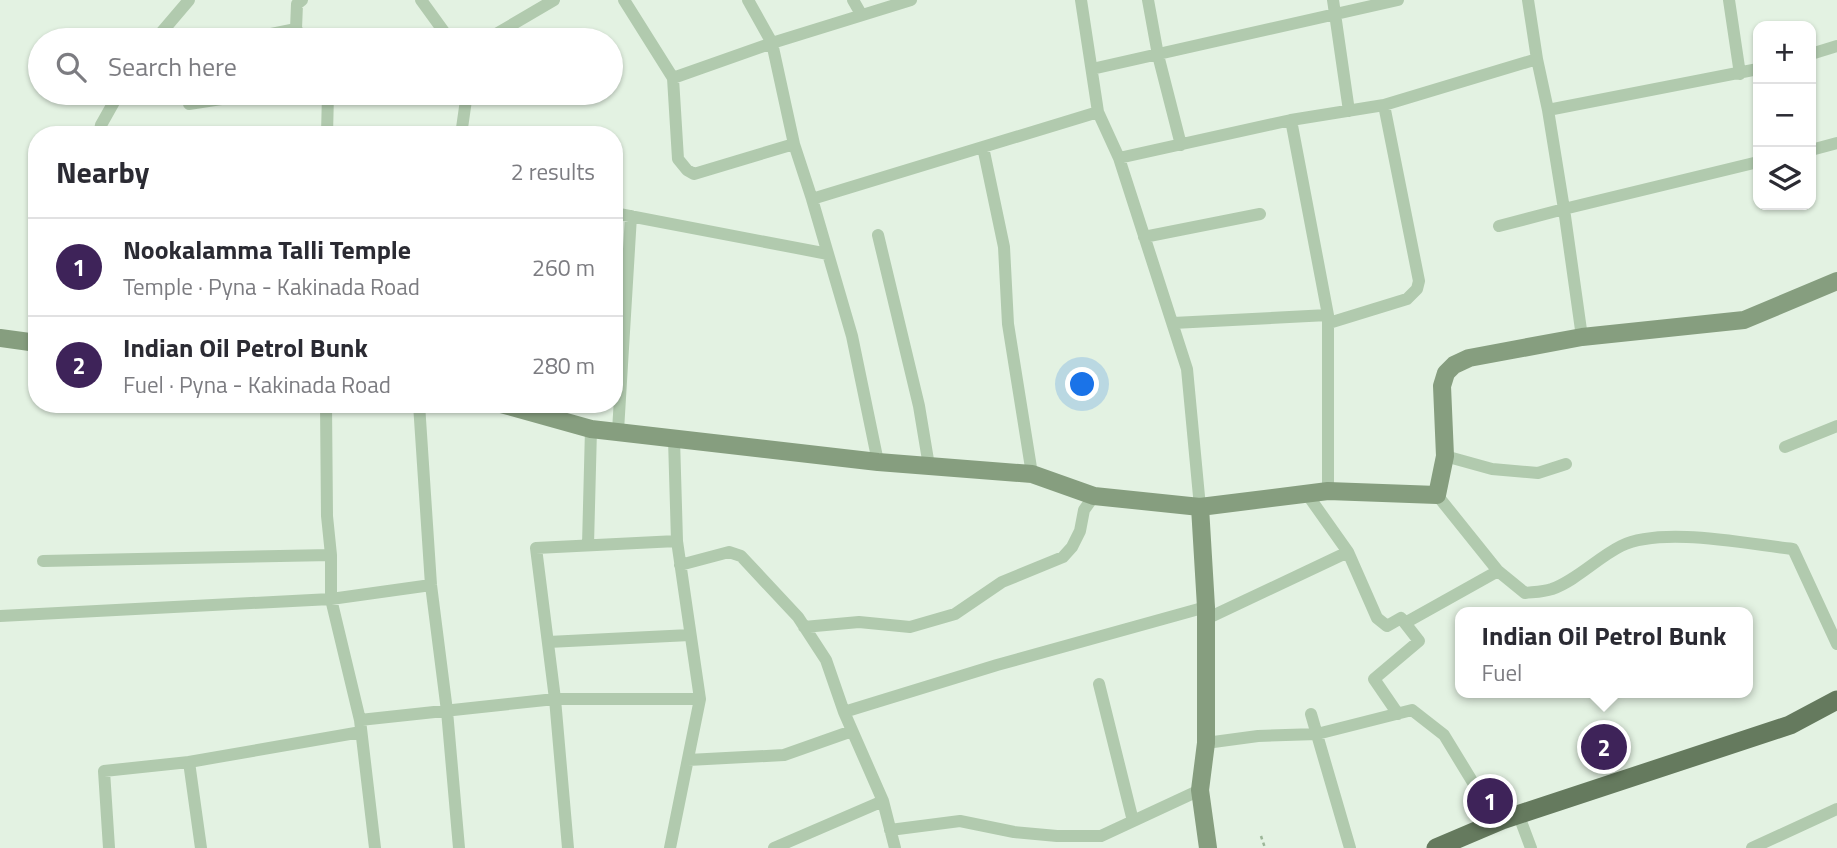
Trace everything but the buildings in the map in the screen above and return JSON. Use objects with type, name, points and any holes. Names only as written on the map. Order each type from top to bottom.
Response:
[{"type":"main road","points":[[1436,848],[1497,822],[1790,725],[1837,700]]},
{"type":"street","points":[[165,28],[189,0]]},
{"type":"street","points":[[296,28],[297,4],[302,0]]},
{"type":"street","points":[[421,0],[441,28]]},
{"type":"street","points":[[506,28],[554,0]]},
{"type":"street","points":[[624,0],[673,78],[678,159],[687,170],[694,174],[794,144]]},
{"type":"street","points":[[748,0],[772,43],[794,144],[852,336],[878,462]]},
{"type":"street","points":[[853,0],[861,14]]},
{"type":"street","points":[[673,78],[772,43],[911,0]]},
{"type":"street","points":[[1081,0],[1098,112],[1119,158],[1186,369],[1200,507],[1206,613],[1206,743],[1199,790],[1208,848]]},
{"type":"street","points":[[1148,0],[1158,55],[1181,145]]},
{"type":"street","points":[[1333,0],[1349,111]]},
{"type":"street","points":[[1092,69],[1398,0]]},
{"type":"street","points":[[1528,0],[1564,209],[1582,337]]},
{"type":"street","points":[[1729,0],[1740,74]]},
{"type":"street","points":[[1816,52],[1837,46]]},
{"type":"street","points":[[1119,158],[1291,120],[1384,105],[1537,59]]},
{"type":"street","points":[[1548,110],[1753,70]]},
{"type":"street","points":[[102,126],[113,105]]},
{"type":"street","points":[[327,126],[328,105]]},
{"type":"street","points":[[461,126],[462,105]]},
{"type":"street","points":[[1173,323],[1328,319],[1407,299],[1419,281],[1384,105]]},
{"type":"street","points":[[812,199],[1098,112]]},
{"type":"street","points":[[1291,120],[1328,319],[1328,491]]},
{"type":"street","points":[[1816,149],[1837,144]]},
{"type":"street","points":[[983,147],[1004,247],[1008,324],[1032,474]]},
{"type":"street","points":[[1499,226],[1753,163]]},
{"type":"street","points":[[1144,237],[1260,214]]},
{"type":"street","points":[[623,215],[828,254]]},
{"type":"street","points":[[623,288],[631,216]]},
{"type":"street","points":[[878,234],[919,406],[929,467]]},
{"type":"street","points":[[1437,495],[1445,456],[1442,386],[1446,373],[1454,365],[1469,358],[1582,337],[1744,320],[1837,281]]},
{"type":"street","points":[[0,338],[28,342]]},
{"type":"street","points":[[326,413],[331,599],[361,726],[375,848]]},
{"type":"street","points":[[420,413],[431,585],[460,848]]},
{"type":"street","points":[[533,413],[591,429],[878,462],[1032,474],[1094,496],[1200,507],[1328,491],[1437,495],[1498,571],[1525,593],[1550,590],[1622,546],[1644,540],[1685,537],[1793,549],[1837,644]]},
{"type":"street","points":[[618,413],[618,431]]},
{"type":"street","points":[[1784,447],[1837,426]]},
{"type":"street","points":[[588,545],[591,429]]},
{"type":"street","points":[[670,848],[700,699],[677,541],[674,439]]},
{"type":"street","points":[[1445,456],[1492,469],[1538,474],[1566,464]]},
{"type":"street","points":[[1307,494],[1348,552],[1377,618],[1387,626],[1401,618],[1419,641],[1374,679],[1398,714]]},
{"type":"street","points":[[804,627],[859,622],[910,627],[955,614],[1002,582],[1063,557],[1072,547],[1080,531],[1084,510],[1094,496]]},
{"type":"street","points":[[568,848],[555,699],[536,548],[677,541]]},
{"type":"street","points":[[680,565],[729,552],[741,556],[804,627],[827,660],[852,731],[883,801],[895,848]]},
{"type":"street","points":[[845,712],[997,665],[1206,613],[1348,552]]},
{"type":"street","points":[[43,561],[331,555]]},
{"type":"street","points":[[1405,623],[1498,571]]},
{"type":"street","points":[[0,616],[331,599],[431,585]]},
{"type":"street","points":[[548,642],[690,635]]},
{"type":"street","points":[[1099,684],[1133,821]]},
{"type":"street","points":[[109,848],[104,771],[189,762],[447,711],[555,699],[700,699]]},
{"type":"street","points":[[1206,743],[1258,736],[1317,734],[1412,710],[1444,735],[1497,822]]},
{"type":"street","points":[[1311,714],[1350,848]]},
{"type":"street","points":[[688,761],[784,755],[852,731]]},
{"type":"street","points":[[189,762],[201,848]]},
{"type":"street","points":[[890,830],[960,821],[1036,834],[1101,836],[1199,790]]},
{"type":"street","points":[[774,848],[883,801]]},
{"type":"street","points":[[1757,847],[1837,809]]},
{"type":"street","points":[[1519,816],[1531,848]]},
{"type":"path","points":[[1261,836],[1265,848]]},
{"type":"place","name":"Indian Oil Petrol Bunk","points":[[1604,747]]},
{"type":"place","name":"Nookalamma Talli Temple","points":[[1490,801]]}]
